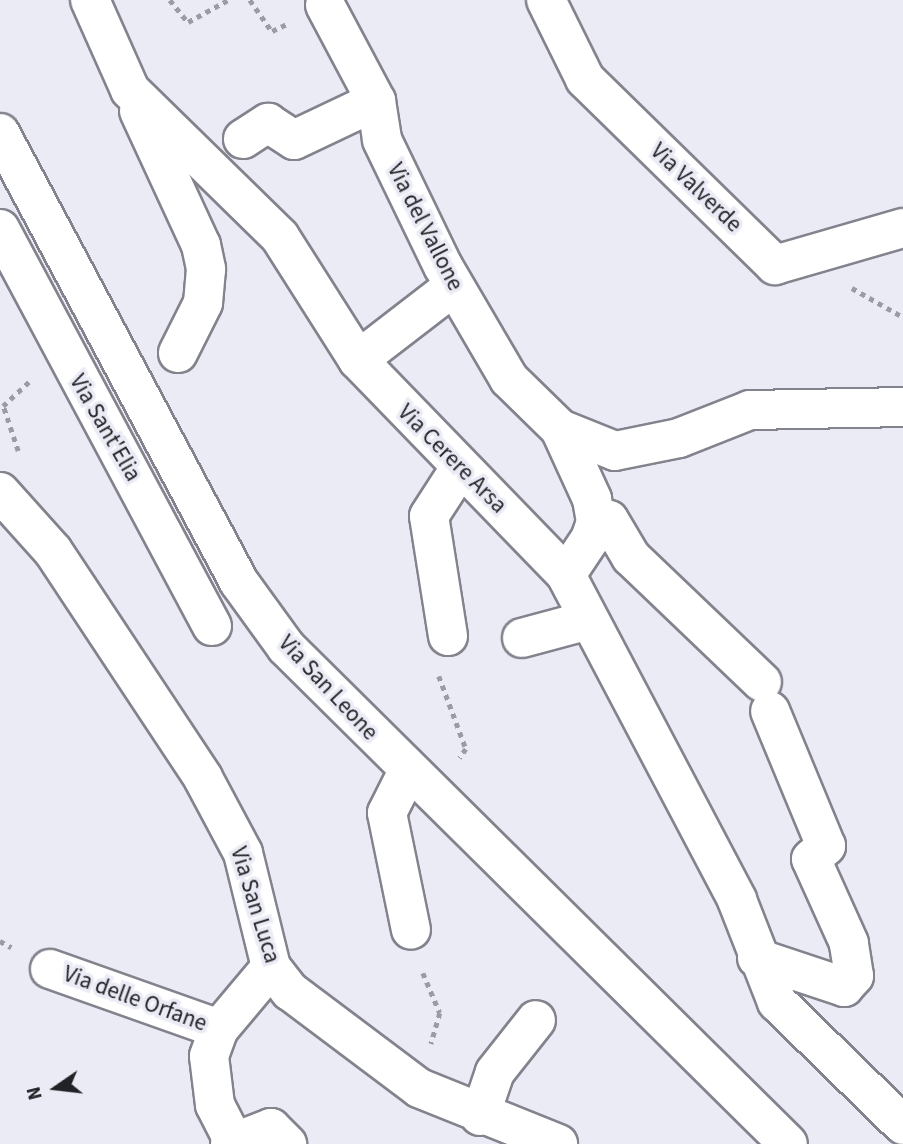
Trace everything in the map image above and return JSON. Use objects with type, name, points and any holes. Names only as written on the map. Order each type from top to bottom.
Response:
[{"type":"street","name":"Via Cerere Arsa","points":[[90,0],[130,90],[224,152],[358,360],[566,575],[737,900],[757,958],[778,1002],[896,1113]]},
{"type":"street","name":"Via Valverde","points":[[546,0],[585,79],[775,265],[903,228]]},
{"type":"street","name":"Via del Vallone","points":[[325,5],[376,102],[382,140],[454,286],[509,379],[560,429],[615,451],[679,438],[750,410],[903,407]]},
{"type":"street","points":[[130,90],[204,257],[203,303],[178,353]]},
{"type":"street","points":[[224,152],[268,123],[294,140],[376,102]]},
{"type":"street","name":"Via San Leone","points":[[0,133],[239,583],[286,647],[420,783],[788,1144]]},
{"type":"street","name":"Via Sant'Elia","points":[[0,229],[61,352],[105,421],[212,626]]},
{"type":"street","points":[[358,360],[454,286]]},
{"type":"street","name":"Via del Vallone","points":[[560,429],[596,522]]},
{"type":"street","points":[[448,636],[429,516],[460,468]]},
{"type":"street","name":"Via San Luca","points":[[0,492],[53,551],[203,778],[243,853],[271,967],[290,990],[419,1088],[496,1128],[558,1144]]},
{"type":"street","points":[[566,575],[596,522],[609,520],[631,558],[766,696],[826,846],[811,859],[849,943],[854,976],[844,987],[757,958]]},
{"type":"street","points":[[522,638],[589,620]]},
{"type":"street","points":[[411,930],[387,813],[420,783]]},
{"type":"street","points":[[271,967],[219,1029],[209,1083],[233,1143],[271,1128],[288,1144]]},
{"type":"street","name":"Via delle Orfane","points":[[50,969],[219,1029]]},
{"type":"street","points":[[496,1128],[495,1072],[536,1020]]},
{"type":"path","points":[[170,0],[188,22],[228,0]]},
{"type":"path","points":[[21,461],[3,406],[61,352]]},
{"type":"path","points":[[420,783],[466,749],[438,682],[448,636]]},
{"type":"path","points":[[411,930],[439,1013],[419,1088]]}]
